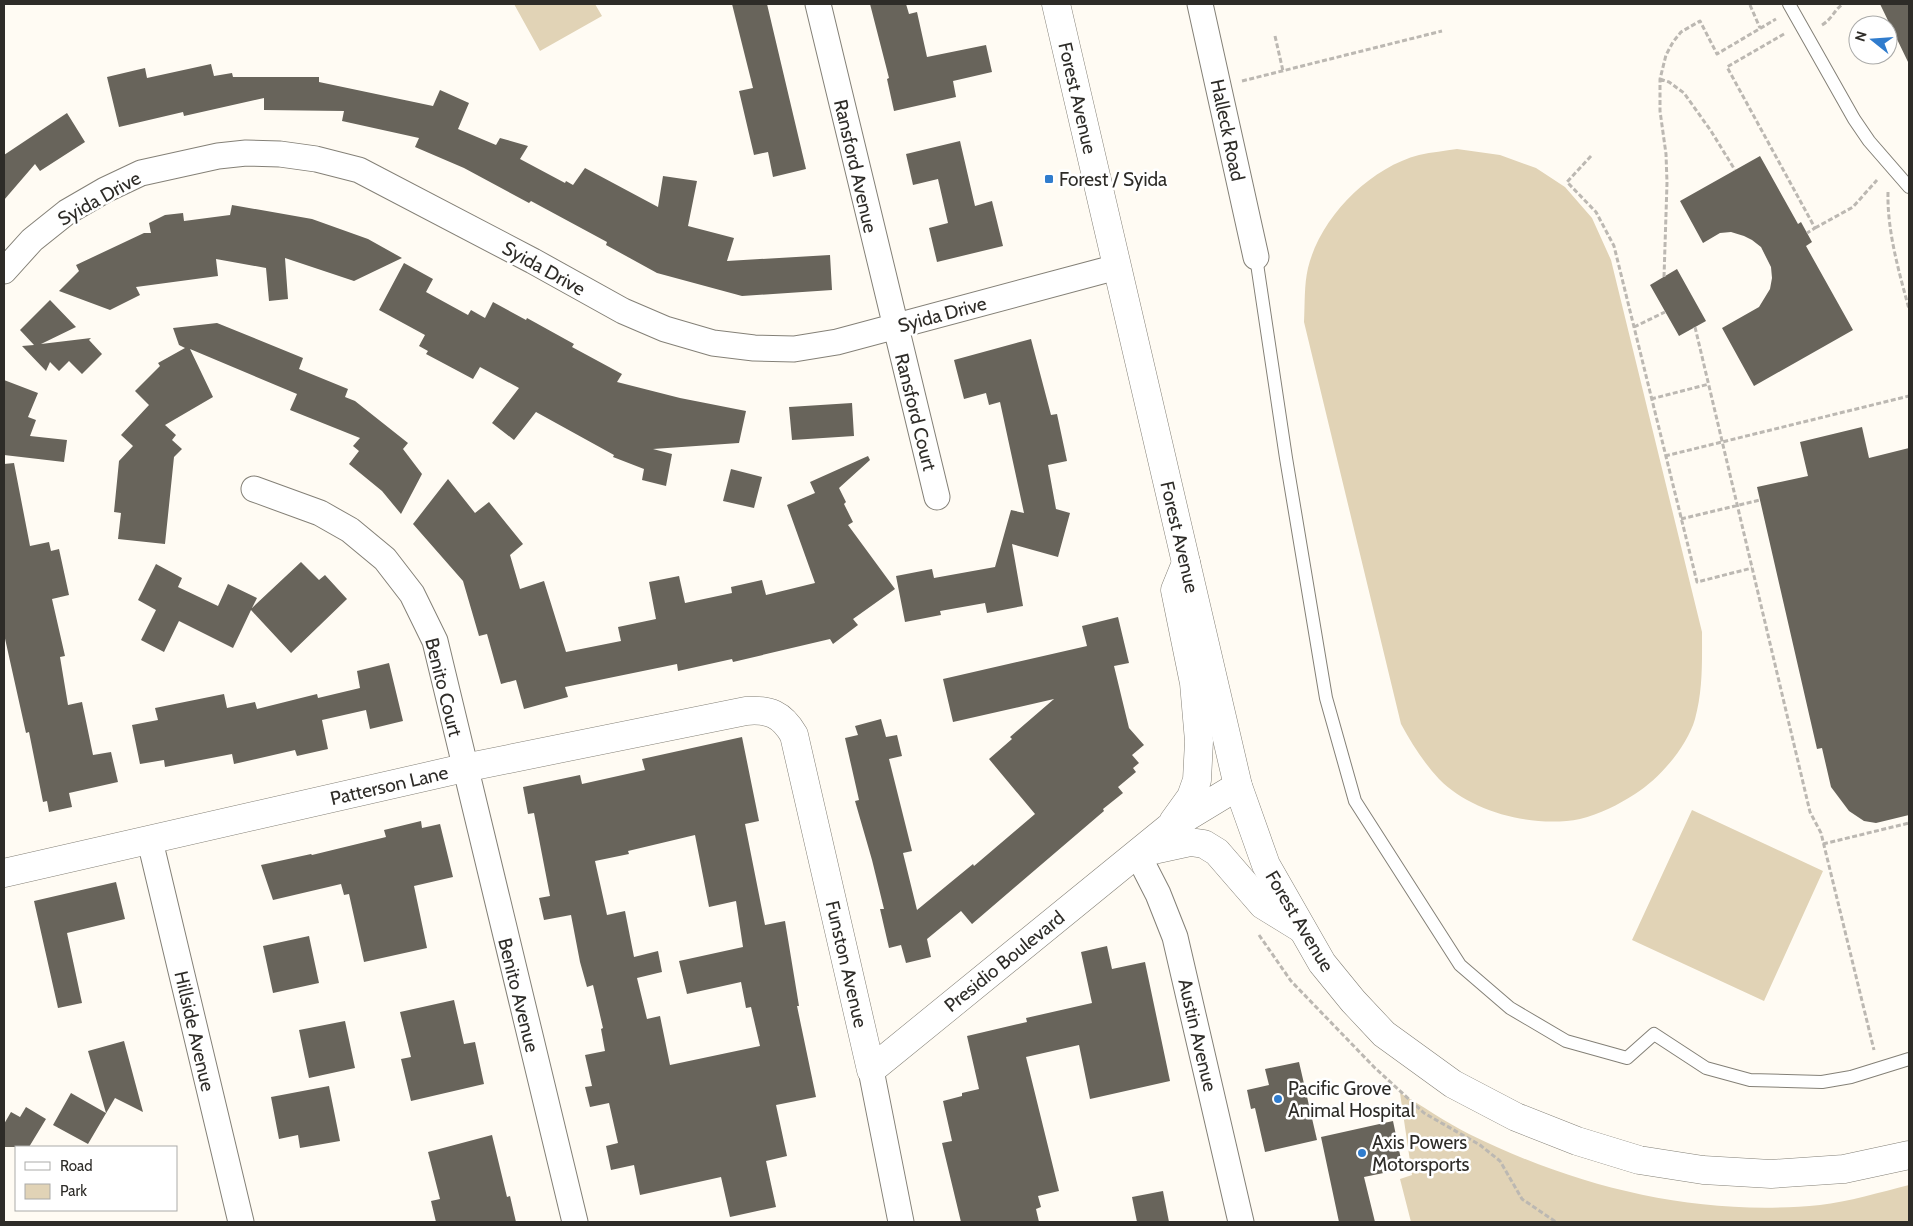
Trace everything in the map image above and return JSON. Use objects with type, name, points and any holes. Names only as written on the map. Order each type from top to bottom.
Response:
[{"type":"street","name":"Ransford Avenue","points":[[818,4],[895,328]]},
{"type":"street","name":"Forest Avenue","points":[[1056,4],[1238,786],[1266,865],[1322,963],[1353,1001],[1384,1034],[1453,1084],[1516,1117],[1577,1141],[1639,1160],[1703,1170],[1770,1174],[1844,1169],[1909,1154]]},
{"type":"street","name":"Halleck Road","points":[[1200,4],[1256,257]]},
{"type":"street","name":"Syida Drive","points":[[4,271],[32,240],[67,212],[105,190],[141,173],[218,156],[246,153],[280,154],[316,159],[360,170],[533,261],[623,311],[665,329],[713,343],[754,348],[794,348],[836,342],[895,328],[1117,267]]},
{"type":"street","name":"Ransford Court","points":[[895,328],[937,497]]},
{"type":"street","name":"Benito Court","points":[[254,489],[320,513],[350,530],[385,559],[412,594],[435,641],[464,768]]},
{"type":"street","points":[[1167,829],[1191,797],[1197,780],[1199,741],[1194,684],[1175,590],[1186,562]]},
{"type":"street","name":"Patterson Lane","points":[[4,873],[464,768],[746,710],[775,714]]},
{"type":"street","name":"Funston Avenue","points":[[775,714],[784,718],[794,735],[871,1070],[901,1222]]},
{"type":"street","name":"Benito Avenue","points":[[464,768],[575,1222]]},
{"type":"street","name":"Presidio Boulevard","points":[[871,1070],[1167,829],[1238,786]]},
{"type":"street","name":"Hillside Avenue","points":[[150,841],[241,1222]]},
{"type":"street","name":"Presidio Boulevard","points":[[1137,853],[1190,842],[1204,844],[1217,852],[1263,904],[1302,929]]},
{"type":"street","name":"Austin Avenue","points":[[1137,853],[1158,894],[1175,937],[1242,1222]]},
{"type":"lane","points":[[1789,4],[1854,119],[1890,166],[1909,187]]},
{"type":"lane","points":[[1256,257],[1286,458],[1326,698],[1355,801],[1460,965],[1510,1008],[1566,1040],[1627,1058],[1654,1034],[1706,1068],[1750,1080],[1822,1082],[1878,1070],[1909,1059]]},
{"type":"path","points":[[1815,228],[1726,67],[1801,26],[1823,25],[1830,20],[1841,5]]},
{"type":"path","points":[[1664,277],[1667,183],[1666,154],[1660,111],[1660,80],[1666,55],[1680,32],[1700,21],[1718,54],[1760,28],[1750,6]]},
{"type":"path","points":[[1238,82],[1442,31]]},
{"type":"path","points":[[1275,36],[1283,71]]},
{"type":"path","points":[[1660,80],[1670,82],[1684,93],[1711,131],[1735,170]]},
{"type":"path","points":[[1591,156],[1567,182],[1596,212],[1614,246],[1696,582],[1752,568]]},
{"type":"path","points":[[1807,233],[1854,207],[1890,166]]},
{"type":"path","points":[[1890,166],[1888,205],[1894,245],[1909,309]]},
{"type":"path","points":[[1634,327],[1665,312]]},
{"type":"path","points":[[1695,327],[1810,812],[1821,833],[1824,844],[1878,1070]]},
{"type":"path","points":[[1651,399],[1709,384]]},
{"type":"path","points":[[1664,456],[1909,396]]},
{"type":"path","points":[[1681,519],[1760,500]]},
{"type":"path","points":[[1824,844],[1909,823]]},
{"type":"green space","points":[[514,4],[595,4],[602,16],[540,51]]},
{"type":"green space","points":[[1457,149],[1500,155],[1536,168],[1565,187],[1592,218],[1611,260],[1702,632],[1702,676],[1698,708],[1691,730],[1679,751],[1644,788],[1609,809],[1580,819],[1544,821],[1524,819],[1486,809],[1453,791],[1439,779],[1409,739],[1401,724],[1304,322],[1305,288],[1308,268],[1314,249],[1323,231],[1349,198],[1382,171],[1400,162],[1419,155]]},
{"type":"green space","points":[[1692,810],[1823,871],[1764,1001],[1632,940]]},
{"type":"green space","points":[[1400,1093],[1469,1134],[1553,1170],[1596,1183],[1684,1202],[1729,1207],[1774,1208],[1831,1204],[1909,1185],[1909,1222],[1411,1222],[1400,1179],[1412,1175]]},
{"type":"building","points":[[732,4],[767,4],[806,169],[773,177],[768,152],[754,155],[739,91],[753,88]]},
{"type":"building","points":[[870,4],[906,4],[909,14],[917,12],[927,57],[986,45],[992,72],[953,81],[956,97],[894,111],[887,79],[889,78]]},
{"type":"building","points":[[1880,4],[1909,4],[1909,64],[1898,41],[1898,15],[1885,15]]},
{"type":"building","points":[[211,64],[214,76],[232,73],[233,77],[319,77],[319,82],[433,106],[440,90],[469,103],[458,129],[496,145],[500,138],[528,146],[520,159],[565,183],[566,181],[573,185],[585,168],[658,207],[663,176],[697,181],[688,226],[734,238],[727,261],[830,255],[832,290],[742,296],[657,273],[606,245],[607,242],[531,201],[529,203],[464,168],[415,147],[419,138],[342,121],[344,111],[264,110],[264,98],[184,116],[183,112],[119,127],[107,77],[145,68],[147,78]]},
{"type":"building","points":[[67,113],[85,142],[40,171],[35,164],[4,200],[4,155]]},
{"type":"building","points":[[960,141],[975,206],[992,201],[1003,246],[937,262],[929,228],[948,223],[938,179],[913,185],[906,154]]},
{"type":"building","points":[[1760,156],[1798,224],[1801,222],[1812,242],[1806,246],[1853,330],[1754,386],[1722,328],[1759,307],[1770,289],[1771,267],[1761,247],[1744,236],[1731,232],[1720,233],[1703,243],[1680,201]]},
{"type":"building","points":[[232,205],[312,219],[368,239],[402,258],[354,281],[285,258],[288,299],[269,301],[266,268],[216,259],[218,276],[136,287],[140,295],[110,310],[59,291],[79,271],[76,265],[144,233],[151,233],[149,223],[165,215],[183,213],[184,221],[230,215]]},
{"type":"building","points":[[404,263],[433,279],[426,292],[468,315],[471,310],[485,318],[493,302],[526,320],[527,318],[574,344],[572,347],[622,374],[617,382],[680,398],[746,411],[739,443],[653,449],[672,454],[666,486],[642,480],[644,469],[613,457],[614,455],[536,412],[514,440],[492,423],[519,388],[480,367],[473,379],[426,354],[428,351],[419,346],[425,335],[379,310]]},
{"type":"building","points":[[1677,269],[1706,321],[1679,336],[1650,285]]},
{"type":"building","points":[[50,300],[76,327],[41,344],[91,338],[89,340],[102,354],[82,374],[69,361],[59,371],[50,362],[46,371],[22,346],[34,345],[20,330]]},
{"type":"building","points":[[217,323],[303,358],[299,369],[348,389],[345,397],[355,401],[408,443],[403,449],[422,474],[401,514],[382,491],[349,464],[359,451],[353,446],[360,438],[290,410],[297,394],[190,349],[213,397],[165,425],[176,435],[172,440],[182,449],[174,457],[165,544],[118,539],[121,513],[114,512],[119,461],[133,446],[121,435],[149,405],[135,391],[160,366],[158,363],[185,348],[179,345],[173,328]]},
{"type":"building","points":[[1031,339],[1051,415],[1057,414],[1067,461],[1048,465],[1056,509],[1070,513],[1058,557],[1012,544],[1023,606],[987,613],[985,603],[940,611],[941,615],[905,622],[896,576],[932,569],[934,578],[995,567],[1011,510],[1024,513],[1000,402],[989,405],[986,393],[964,399],[954,360]]},
{"type":"building","points":[[4,380],[38,393],[28,417],[36,420],[30,436],[67,440],[64,462],[4,455]]},
{"type":"building","points":[[852,403],[854,436],[792,440],[789,407]]},
{"type":"building","points":[[1862,427],[1869,458],[1909,448],[1909,815],[1876,823],[1864,821],[1849,811],[1831,787],[1822,748],[1817,749],[1757,487],[1808,476],[1800,442]]},
{"type":"building","points":[[868,456],[870,460],[839,488],[853,522],[848,525],[895,589],[853,619],[858,625],[833,644],[830,639],[733,662],[732,659],[678,671],[677,664],[565,687],[568,697],[524,709],[516,680],[501,684],[487,634],[479,636],[463,581],[413,524],[448,479],[475,513],[489,502],[523,544],[510,555],[520,589],[544,581],[566,652],[621,641],[618,627],[656,619],[649,582],[679,576],[685,603],[732,593],[731,587],[762,580],[766,595],[815,583],[787,505],[815,493],[810,482]]},
{"type":"building","points":[[14,463],[30,546],[49,542],[51,551],[59,549],[69,595],[52,599],[65,656],[60,657],[68,705],[82,702],[93,755],[111,752],[118,782],[69,793],[72,807],[49,812],[47,801],[43,802],[29,732],[26,733],[4,634],[4,464]]},
{"type":"building","points":[[731,469],[762,477],[754,508],[723,501]]},
{"type":"building","points":[[301,562],[319,580],[325,575],[347,599],[291,653],[251,610],[233,648],[179,621],[164,652],[141,640],[156,610],[138,600],[156,564],[182,578],[178,587],[218,606],[228,584],[257,598],[252,608]]},
{"type":"building","points":[[1118,617],[1129,663],[1114,666],[1129,728],[1144,745],[1132,755],[1139,763],[1133,768],[1136,772],[1118,787],[1123,793],[1103,809],[1104,811],[972,924],[961,911],[927,939],[931,957],[906,963],[901,945],[889,948],[880,909],[884,909],[855,801],[859,800],[845,738],[858,735],[855,726],[881,719],[886,737],[897,735],[902,756],[889,759],[912,851],[903,853],[917,910],[973,864],[974,866],[1035,814],[989,759],[1012,739],[1010,737],[1054,699],[953,722],[943,679],[1087,646],[1082,626]]},
{"type":"building","points":[[389,663],[403,721],[370,729],[366,710],[322,720],[328,749],[297,756],[295,750],[234,764],[232,754],[165,767],[164,760],[140,764],[132,725],[158,720],[155,708],[224,694],[227,708],[255,702],[257,709],[317,694],[318,698],[360,688],[357,671]]},
{"type":"building","points":[[742,737],[759,821],[745,824],[765,925],[785,921],[799,1006],[797,1006],[816,1097],[776,1105],[787,1156],[766,1161],[776,1207],[730,1217],[721,1177],[640,1195],[634,1165],[611,1170],[606,1146],[618,1143],[609,1103],[590,1107],[585,1087],[592,1086],[585,1055],[605,1051],[601,1029],[603,1028],[593,985],[587,987],[571,915],[544,920],[539,898],[550,896],[534,813],[528,814],[523,787],[580,775],[582,784],[645,770],[642,759]],"holes":[[[695,835],[709,907],[736,901],[743,947],[679,961],[687,994],[741,982],[746,1008],[751,1007],[760,1046],[670,1065],[660,1016],[647,1019],[637,978],[662,972],[658,951],[634,957],[625,911],[607,915],[595,861],[629,854],[628,851]]]},
{"type":"building","points":[[421,821],[422,828],[440,824],[453,877],[414,886],[427,948],[364,962],[349,894],[344,895],[341,884],[273,900],[261,865],[386,837],[384,830]]},
{"type":"building","points":[[116,882],[125,919],[67,933],[82,1003],[58,1008],[34,901]]},
{"type":"building","points":[[309,936],[319,983],[273,993],[263,946]]},
{"type":"building","points":[[1107,946],[1112,969],[1145,962],[1170,1081],[1090,1099],[1079,1045],[1026,1057],[1059,1191],[1038,1196],[1041,1207],[1036,1209],[1039,1222],[961,1222],[942,1143],[952,1141],[943,1101],[962,1096],[962,1093],[979,1089],[967,1036],[1027,1022],[1026,1018],[1092,1003],[1081,952]]},
{"type":"building","points":[[454,1000],[464,1044],[475,1042],[484,1084],[411,1101],[401,1059],[411,1057],[400,1012]]},
{"type":"building","points":[[345,1021],[355,1068],[309,1078],[299,1030]]},
{"type":"building","points":[[124,1041],[143,1112],[115,1098],[88,1144],[53,1125],[71,1093],[106,1113],[88,1051]]},
{"type":"building","name":"Pacific Grove Animal Hospital","points":[[1299,1062],[1317,1140],[1265,1152],[1255,1108],[1251,1109],[1247,1090],[1269,1085],[1265,1069]]},
{"type":"building","points":[[329,1086],[340,1141],[300,1148],[298,1135],[279,1139],[271,1097]]},
{"type":"building","points":[[26,1107],[46,1119],[30,1146],[4,1147],[4,1124],[11,1112],[20,1117]]},
{"type":"building","name":"Axis Powers Motorsports","points":[[1393,1121],[1403,1169],[1364,1177],[1375,1222],[1339,1222],[1321,1137]]},
{"type":"building","points":[[492,1135],[507,1197],[510,1196],[516,1222],[436,1222],[431,1201],[440,1199],[428,1152]]},
{"type":"building","points":[[1163,1191],[1169,1222],[1137,1222],[1132,1197]]},
{"type":"place","name":"Forest / Syida","points":[[1049,179]]},
{"type":"place","name":"Pacific Grove Animal Hospital","points":[[1278,1099]]},
{"type":"place","name":"Axis Powers Motorsports","points":[[1362,1153]]}]
